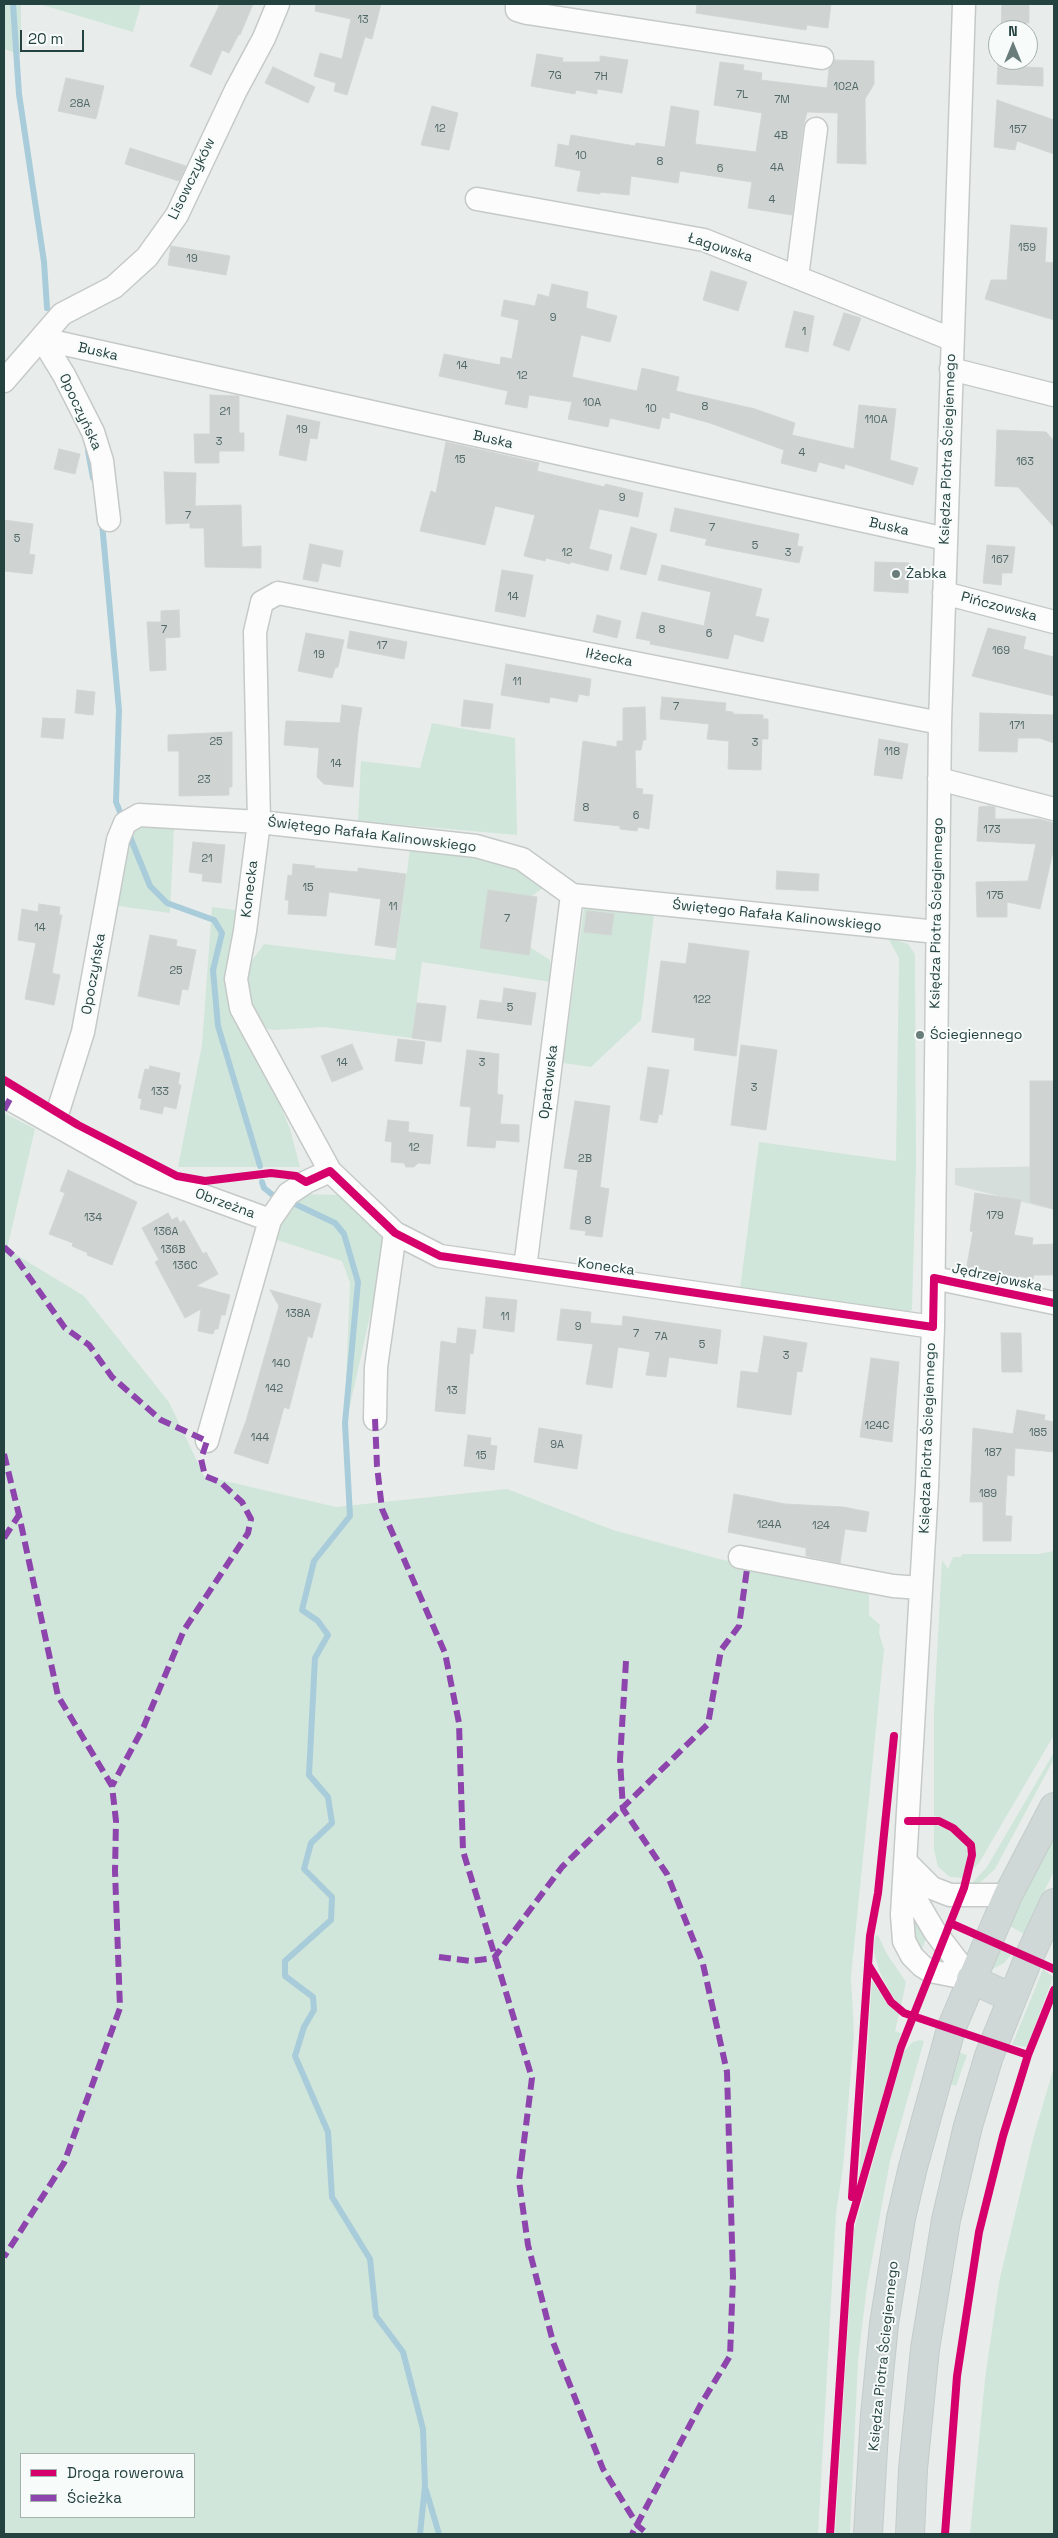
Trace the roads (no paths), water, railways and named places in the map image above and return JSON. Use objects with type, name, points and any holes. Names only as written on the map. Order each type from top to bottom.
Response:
[{"type":"main road","points":[[1012,1998],[971,1980],[1008,1895],[1054,1807]]},
{"type":"main road","points":[[910,2534],[913,2469],[925,2350],[946,2220],[968,2126],[989,2056],[1012,1998],[1054,1903]]},
{"type":"main road","name":"Księdza Piotra Ściegiennego","points":[[868,2534],[875,2415],[884,2324],[901,2218],[947,2042],[971,1980]]},
{"type":"street","name":"Lisowczyków","points":[[4,381],[62,314],[114,286],[147,257],[177,215],[201,161],[264,38],[278,4]]},
{"type":"street","points":[[517,4],[517,10],[527,12],[822,58]]},
{"type":"street","name":"Księdza Piotra Ściegiennego","points":[[964,4],[940,723],[933,1327],[921,1588],[902,1915],[904,1941],[912,1956],[930,1971],[971,1980]]},
{"type":"street","points":[[797,276],[816,129]]},
{"type":"street","name":"Łagowska","points":[[477,199],[704,240],[952,339]]},
{"type":"street","name":"Opoczyńska","points":[[42,339],[64,375],[93,432],[102,461],[110,520]]},
{"type":"street","name":"Buska","points":[[42,339],[946,539]]},
{"type":"street","points":[[952,369],[1054,395]]},
{"type":"street","name":"Iłżecka","points":[[278,593],[940,723]]},
{"type":"street","name":"Konecka","points":[[278,593],[262,602],[255,632],[258,822],[245,931],[236,979],[241,1008],[330,1171],[395,1233],[440,1256],[933,1327]]},
{"type":"street","name":"Pińczowska","points":[[944,593],[1054,622]]},
{"type":"street","points":[[939,779],[1054,809]]},
{"type":"street","name":"Świętego Rafała Kalinowskiego","points":[[125,823],[139,815],[258,822],[476,846],[522,859],[572,896],[937,932]]},
{"type":"street","name":"Opoczyńska","points":[[54,1124],[83,1032],[118,840],[125,823]]},
{"type":"street","name":"Opatowska","points":[[525,1268],[572,896]]},
{"type":"street","name":"Obrzeżna","points":[[4,1096],[141,1173],[270,1220],[207,1441]]},
{"type":"street","points":[[270,1220],[288,1194],[306,1182],[330,1171]]},
{"type":"street","points":[[376,1419],[376,1367],[395,1233]]},
{"type":"street","name":"Jędrzejowska","points":[[934,1278],[1054,1303]]},
{"type":"street","points":[[740,1557],[893,1586],[921,1588]]},
{"type":"street","points":[[906,1872],[932,1888],[950,1895],[1008,1895]]},
{"type":"street","points":[[906,1872],[935,1932],[971,1980]]},
{"type":"waterway","points":[[13,4],[19,94],[44,262],[47,308]]},
{"type":"waterway","points":[[88,451],[93,478]]},
{"type":"waterway","points":[[102,523],[119,710],[116,802],[120,812]]},
{"type":"waterway","points":[[128,832],[150,886],[167,903],[214,920],[222,933],[213,970],[218,1026],[260,1166]]},
{"type":"waterway","points":[[262,1182],[264,1188],[274,1196]]},
{"type":"waterway","points":[[293,1203],[335,1223],[344,1234],[358,1282],[345,1423],[350,1516],[314,1561],[302,1610],[318,1621],[328,1635],[315,1658],[309,1775],[328,1797],[332,1823],[311,1843],[304,1869],[332,1897],[331,1920],[285,1961],[285,1976],[313,1997],[314,2010],[304,2027],[295,2056],[328,2132],[332,2197],[370,2259],[376,2316],[403,2352],[423,2429],[425,2486],[420,2534]]},
{"type":"waterway","points":[[426,2490],[439,2534]]},
{"type":"place","name":"Żabka","points":[[896,574]]},
{"type":"place","name":"Ściegiennego","points":[[920,1035]]}]
